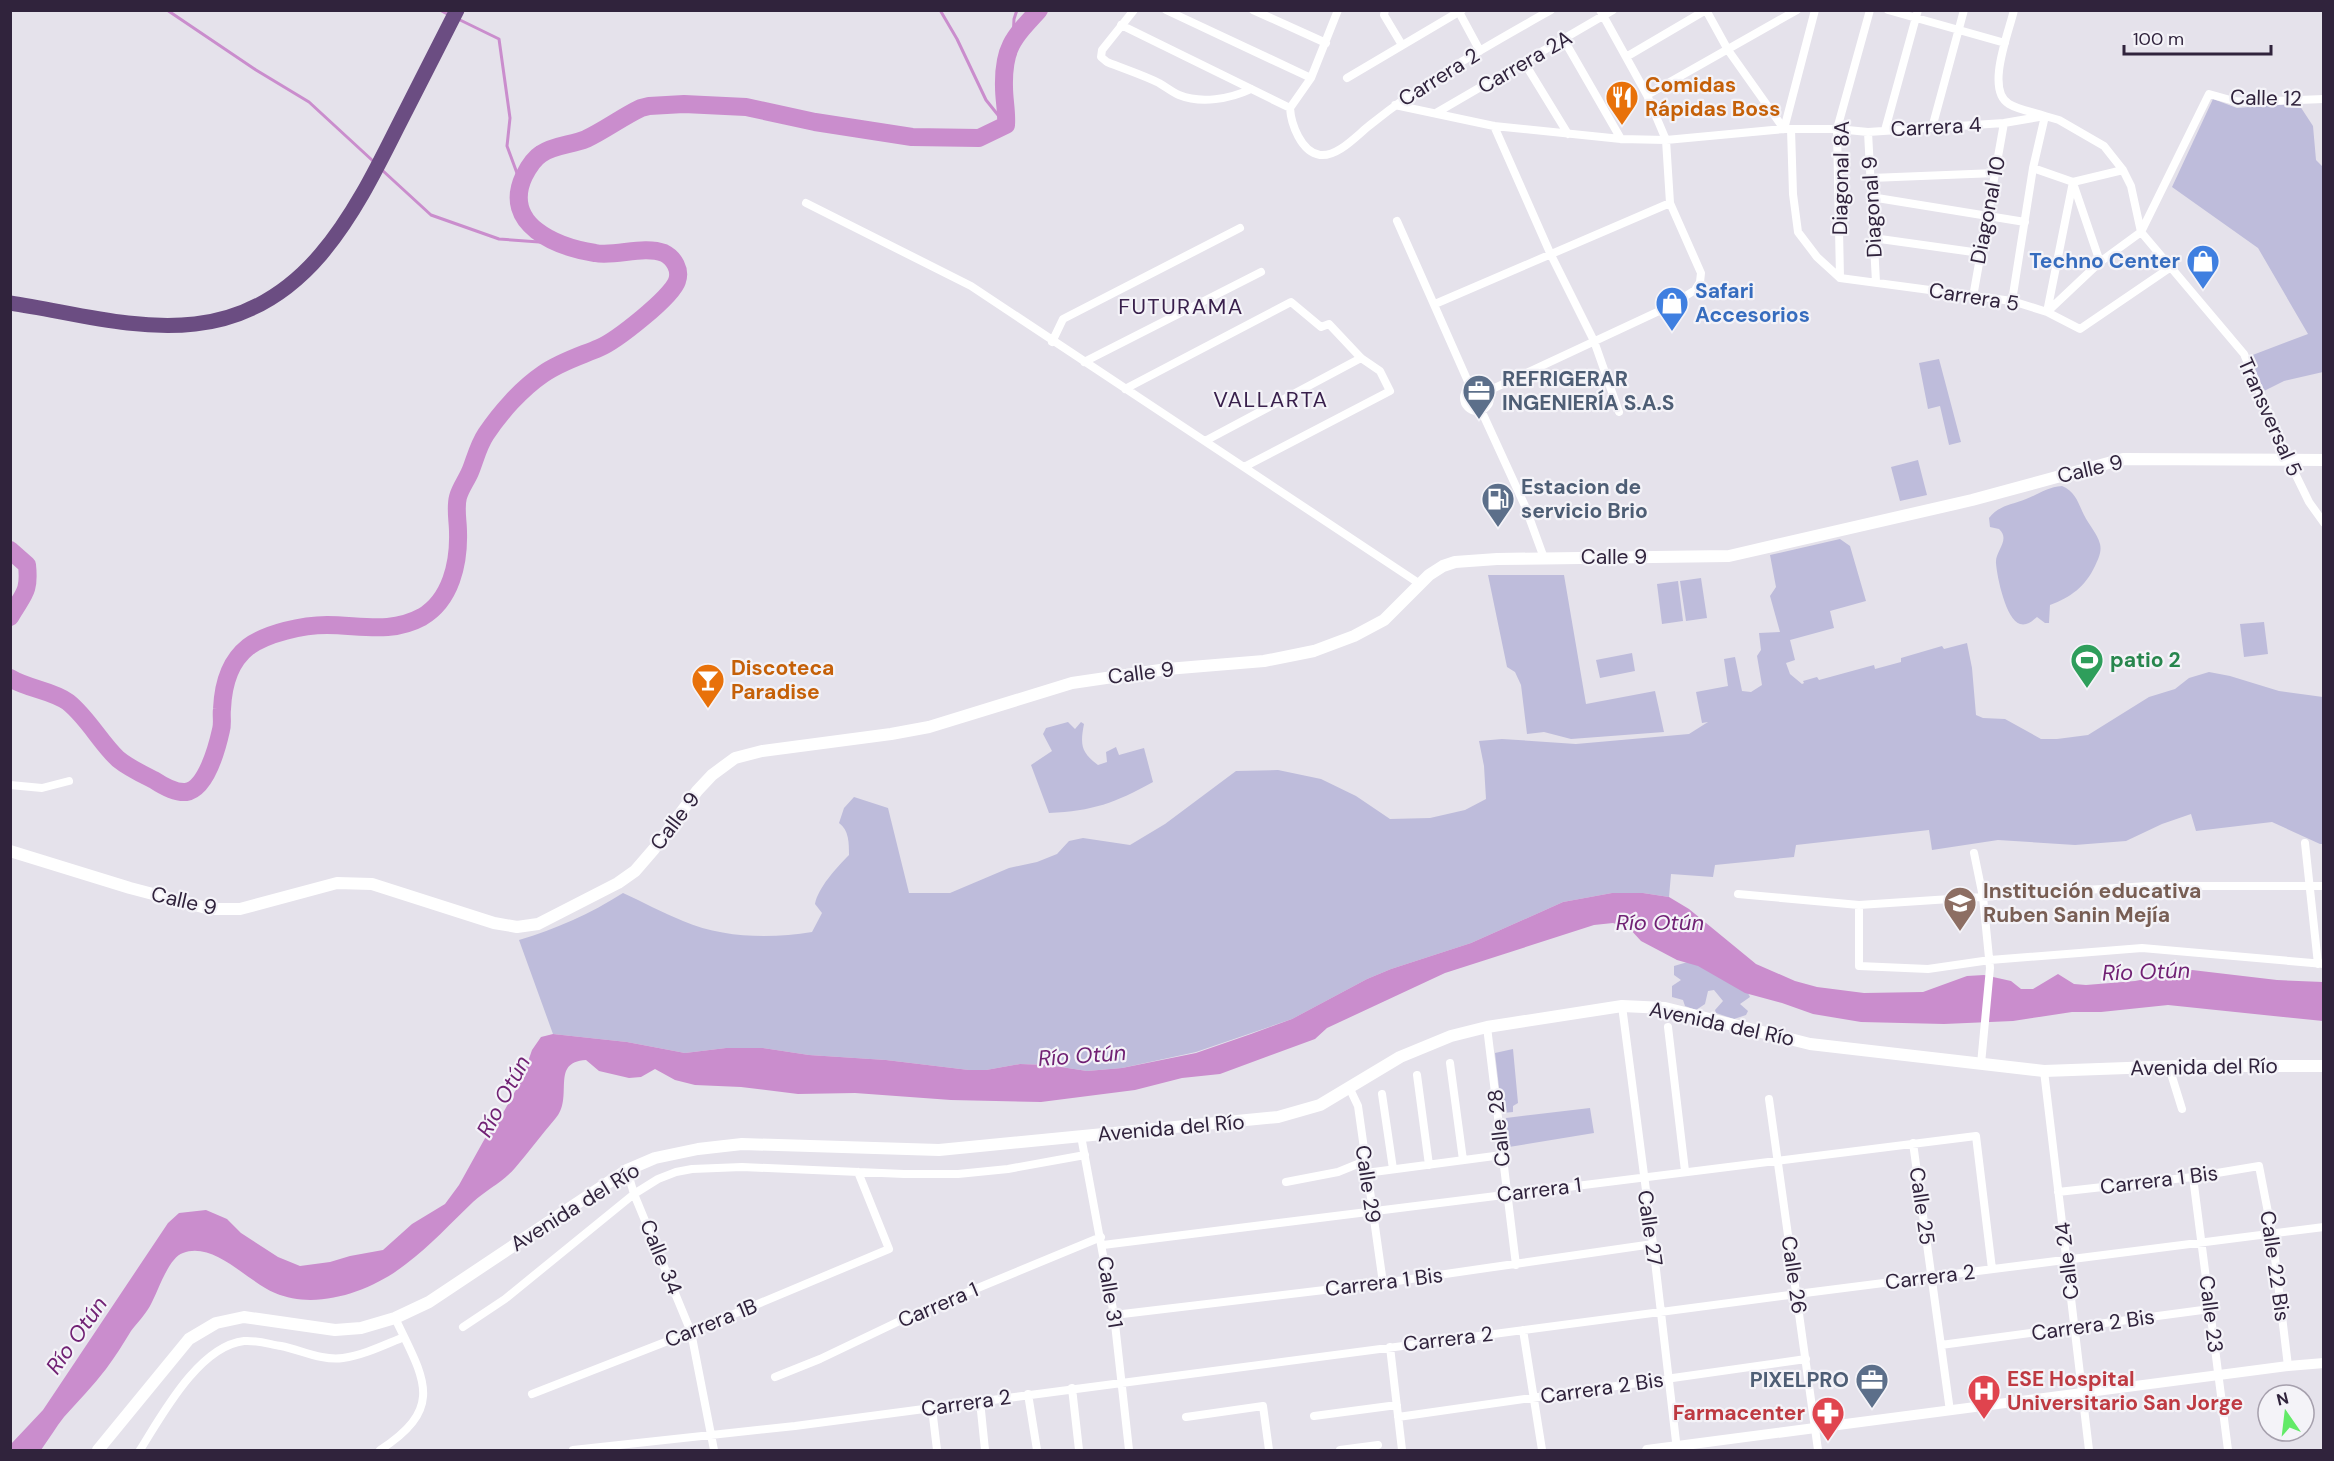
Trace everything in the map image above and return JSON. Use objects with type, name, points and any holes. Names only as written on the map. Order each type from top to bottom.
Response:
[{"type":"highway","points":[[10,303],[111,320],[166,325],[195,324],[238,314],[273,297],[308,269],[343,228],[455,15]]},
{"type":"main road","name":"Calle 9","points":[[10,851],[119,885],[210,909],[240,909],[337,883],[372,884],[502,925],[517,927],[538,924],[606,890],[635,871],[696,791],[712,775],[735,758],[762,751],[929,727],[1072,683],[1167,669],[1264,661],[1314,651],[1354,636],[1384,620],[1437,569],[1455,562],[1484,559],[1729,556],[1972,500],[2123,459],[2324,460]]},
{"type":"main road","name":"Avenida del Río","points":[[98,1450],[189,1339],[216,1323],[244,1317],[335,1330],[361,1328],[395,1318],[429,1302],[627,1170],[655,1158],[698,1149],[742,1144],[939,1150],[1278,1117],[1320,1105],[1423,1046],[1451,1036],[1487,1027],[1622,1006],[1665,1008],[1810,1044],[2044,1071],[2324,1066]]},
{"type":"street","points":[[1134,10],[1102,50],[1101,57],[1107,62],[1192,99],[1238,95],[1251,88]]},
{"type":"street","points":[[1166,10],[1311,78]]},
{"type":"street","points":[[1253,10],[1326,44]]},
{"type":"street","points":[[1385,10],[1384,15],[1402,45]]},
{"type":"street","name":"Carrera 2","points":[[1290,108],[1294,129],[1310,150],[1321,155],[1333,152],[1395,105],[1480,51],[1551,10]]},
{"type":"street","name":"Carrera 2A","points":[[1436,113],[1564,40],[1602,13],[1613,10]]},
{"type":"street","points":[[1626,57],[1706,10],[1728,50],[1787,129]]},
{"type":"street","points":[[1647,95],[1797,10]]},
{"type":"street","points":[[1815,10],[1787,129],[1793,194],[1798,232],[1817,257],[1840,278]]},
{"type":"street","name":"Diagonal 8A","points":[[1840,278],[1837,129],[1870,10]]},
{"type":"street","points":[[1888,10],[1917,14],[2006,43]]},
{"type":"street","points":[[1932,128],[1964,10]]},
{"type":"street","points":[[2014,10],[1997,73],[2002,98],[2009,104],[2059,120],[2104,146],[2123,170],[2130,186],[2141,232]]},
{"type":"street","points":[[1121,25],[1290,108],[1311,78],[1337,11]]},
{"type":"street","points":[[1347,78],[1460,11],[1480,51]]},
{"type":"street","points":[[1488,391],[1670,306],[1685,298],[1700,282],[1701,273],[1697,261],[1670,203],[1666,140],[1647,95],[1602,13]]},
{"type":"street","name":"Diagonal 9","points":[[1885,130],[1917,14]]},
{"type":"street","points":[[1564,40],[1621,139]]},
{"type":"street","points":[[1524,62],[1568,134]]},
{"type":"street","name":"Calle 12","points":[[2141,232],[2209,94],[2246,102],[2324,99]]},
{"type":"street","name":"Carrera 4","points":[[1395,105],[1494,126],[1621,139],[1666,140],[1787,129],[1837,129],[1868,132],[1932,128],[2004,123],[2045,116]]},
{"type":"street","points":[[2012,300],[2033,168],[2045,116]]},
{"type":"street","name":"Diagonal 10","points":[[1973,297],[2004,123]]},
{"type":"street","points":[[1494,126],[1551,255],[1594,341],[1619,412]]},
{"type":"street","name":"Diagonal 9","points":[[1868,132],[1876,282]]},
{"type":"street","points":[[2033,168],[2073,182],[2123,170]]},
{"type":"street","points":[[1871,178],[1996,173]]},
{"type":"street","points":[[2073,182],[2100,262]]},
{"type":"street","points":[[2073,182],[2047,312],[2080,329],[2170,267]]},
{"type":"street","points":[[1871,197],[2025,222]]},
{"type":"street","points":[[806,203],[971,286],[1420,584]]},
{"type":"street","points":[[1435,304],[1670,203]]},
{"type":"street","points":[[1397,221],[1470,386]]},
{"type":"street","points":[[1053,342],[1063,319],[1240,228]]},
{"type":"street","name":"Carrera 5","points":[[1840,278],[1973,297],[2012,300],[2047,312],[2100,262],[2141,232]]},
{"type":"street","name":"Transversal 5","points":[[2141,232],[2244,354],[2288,459],[2309,502],[2324,523]]},
{"type":"street","points":[[1873,238],[1980,254]]},
{"type":"street","points":[[1084,362],[1262,272]]},
{"type":"street","points":[[1125,389],[1290,302],[1322,327],[1329,324],[1361,358],[1380,371],[1390,391],[1244,467]]},
{"type":"street","points":[[1205,441],[1361,358]]},
{"type":"street","points":[[1478,385],[1488,391],[1490,395],[1488,404],[1481,410],[1472,410],[1464,401],[1465,392],[1470,386],[1478,385]]},
{"type":"street","points":[[1481,410],[1525,506],[1544,558]]},
{"type":"street","points":[[10,785],[42,788],[69,781]]},
{"type":"street","points":[[1859,905],[1859,966],[1928,969],[2142,948],[2321,964],[2305,843]]},
{"type":"street","points":[[1974,853],[1983,897],[1990,964],[1981,1064]]},
{"type":"street","points":[[1738,894],[1859,905],[2147,886],[2324,886]]},
{"type":"street","name":"Calle 27","points":[[1622,1006],[1653,1244],[1676,1449]]},
{"type":"street","name":"Calle 28","points":[[1487,1027],[1516,1265]]},
{"type":"street","points":[[1668,1028],[1685,1171]]},
{"type":"street","points":[[1450,1063],[1463,1160]]},
{"type":"street","points":[[2169,1067],[2182,1109]]},
{"type":"street","name":"Calle 24","points":[[2044,1071],[2089,1450]]},
{"type":"street","points":[[1417,1075],[1429,1165]]},
{"type":"street","name":"Calle 29","points":[[1348,1088],[1358,1106],[1383,1283]]},
{"type":"street","points":[[1382,1094],[1393,1169]]},
{"type":"street","name":"Calle 26","points":[[1770,1100],[1818,1450]]},
{"type":"street","name":"Calle 31","points":[[1081,1136],[1114,1315],[1129,1450]]},
{"type":"street","name":"Carrera 1","points":[[776,1377],[910,1316],[1102,1241],[1976,1136],[1992,1269]]},
{"type":"street","name":"Calle 25","points":[[1913,1143],[1950,1411]]},
{"type":"street","points":[[463,1327],[505,1299],[634,1194],[658,1179],[676,1172],[742,1167],[958,1174],[1008,1169],[1085,1155]]},
{"type":"street","points":[[1366,1173],[1502,1155]]},
{"type":"street","points":[[1286,1182],[1338,1172],[1365,1161]]},
{"type":"street","name":"Carrera 1 Bis","points":[[2058,1192],[2193,1177],[2259,1166]]},
{"type":"street","name":"Calle 22 Bis","points":[[2259,1166],[2272,1233],[2288,1366]]},
{"type":"street","name":"Calle 34","points":[[627,1170],[634,1194],[691,1332],[714,1450]]},
{"type":"street","name":"Carrera 1B","points":[[532,1394],[691,1332],[889,1249],[858,1172]]},
{"type":"street","name":"Calle 23","points":[[2193,1177],[2228,1450]]},
{"type":"street","name":"Carrera 2","points":[[574,1450],[932,1408],[1931,1276],[2324,1227]]},
{"type":"street","name":"Carrera 1 Bis","points":[[1114,1315],[1383,1283],[1653,1244]]},
{"type":"street","name":"Carrera 2 Bis","points":[[1941,1345],[2210,1309]]},
{"type":"street","points":[[380,1450],[416,1420],[423,1407],[422,1377],[395,1318]]},
{"type":"street","points":[[1523,1330],[1542,1450]]},
{"type":"street","points":[[140,1450],[197,1367],[230,1344],[246,1341],[290,1348],[331,1359],[366,1352],[404,1337]]},
{"type":"street","points":[[1390,1347],[1402,1450]]},
{"type":"street","name":"Carrera 2 Bis","points":[[1398,1417],[1806,1359]]},
{"type":"street","points":[[1647,1450],[1676,1449],[1815,1428],[2324,1363]]},
{"type":"street","points":[[1072,1388],[1079,1450]]},
{"type":"street","points":[[1028,1394],[1037,1450]]},
{"type":"street","points":[[980,1401],[986,1450]]},
{"type":"street","points":[[1314,1416],[1397,1405]]},
{"type":"street","points":[[1186,1417],[1263,1406],[1269,1450]]},
{"type":"street","points":[[932,1408],[937,1450]]},
{"type":"street","points":[[1340,1450],[1378,1445]]},
{"type":"shaded area","points":[[2213,99],[2237,108],[2298,103],[2313,126],[2316,160],[2323,167],[2323,372],[2284,381],[2264,391],[2250,356],[2308,334],[2258,248],[2172,187]]},
{"type":"shaded area","points":[[1939,359],[1961,442],[1949,445],[1940,406],[1928,409],[1919,363]]},
{"type":"shaded area","points":[[1918,460],[1927,495],[1900,501],[1891,467]]},
{"type":"shaded area","points":[[2062,486],[2074,495],[2097,536],[2100,544],[2099,555],[2095,566],[2082,585],[2071,595],[2050,605],[2049,623],[2037,617],[2027,624],[2020,624],[2010,615],[2003,597],[1996,559],[2003,537],[1999,529],[1990,527],[1989,518],[2001,508],[2048,489]]},
{"type":"shaded area","points":[[1840,539],[1850,546],[1866,601],[1830,611],[1834,628],[1790,640],[1795,660],[1786,663],[1790,674],[1802,684],[1803,681],[1817,677],[1819,680],[1874,665],[1875,669],[1901,662],[1901,658],[1942,646],[1944,649],[1967,643],[1972,668],[1976,715],[1983,718],[2005,719],[2041,739],[2088,735],[2149,697],[2175,689],[2189,678],[2209,672],[2279,691],[2323,697],[2323,844],[2272,822],[2196,831],[2191,814],[2162,824],[2126,841],[2075,845],[1998,840],[1932,850],[1929,830],[1796,845],[1794,857],[1715,865],[1713,877],[1671,874],[1669,897],[1643,893],[1612,893],[1563,902],[1471,943],[1367,979],[1292,1019],[1196,1052],[1122,1068],[1087,1071],[1048,1065],[1020,1064],[986,1070],[969,1070],[886,1060],[809,1055],[763,1048],[726,1048],[685,1053],[627,1042],[553,1034],[519,940],[572,920],[623,893],[668,915],[714,931],[747,936],[780,936],[812,932],[822,913],[815,904],[820,891],[849,855],[847,833],[839,823],[844,808],[854,797],[888,808],[909,893],[950,893],[1009,868],[1037,862],[1057,854],[1069,841],[1083,838],[1130,845],[1165,824],[1236,771],[1278,770],[1321,779],[1356,796],[1390,819],[1430,818],[1465,810],[1486,799],[1484,766],[1479,741],[1502,739],[1576,744],[1689,734],[1708,722],[1702,723],[1696,692],[1728,686],[1724,659],[1735,657],[1742,691],[1751,692],[1762,685],[1757,656],[1761,650],[1759,633],[1780,632],[1770,596],[1776,587],[1770,555]]},
{"type":"shaded area","points":[[1488,575],[1564,575],[1586,704],[1655,691],[1664,732],[1571,739],[1544,732],[1527,734],[1521,685],[1515,672],[1507,667]]},
{"type":"shaded area","points":[[1701,578],[1707,618],[1686,621],[1680,581]]},
{"type":"shaded area","points":[[1678,581],[1683,621],[1662,624],[1657,584]]},
{"type":"shaded area","points":[[2264,622],[2268,654],[2244,657],[2240,624]]},
{"type":"shaded area","points":[[1632,653],[1635,671],[1600,678],[1596,660]]},
{"type":"shaded area","points":[[1068,722],[1075,729],[1081,722],[1084,724],[1083,748],[1098,765],[1107,762],[1106,752],[1116,747],[1119,755],[1144,748],[1153,782],[1103,805],[1049,813],[1031,765],[1052,751],[1043,734],[1046,728]]},
{"type":"shaded area","points":[[1691,961],[1748,993],[1750,997],[1740,1004],[1748,1011],[1746,1015],[1734,1019],[1716,1013],[1715,1010],[1723,1001],[1714,990],[1708,991],[1705,1004],[1696,1010],[1685,1006],[1683,1000],[1672,997],[1672,986],[1681,980],[1674,975],[1674,966]]},
{"type":"shaded area","points":[[1513,1049],[1518,1103],[1513,1106],[1513,1112],[1502,1113],[1495,1053]]},
{"type":"shaded area","points":[[1590,1108],[1594,1133],[1509,1147],[1506,1118]]},
{"type":"water","name":"Río Otún","points":[[1612,893],[1643,893],[1669,897],[1689,909],[1756,964],[1795,981],[1817,987],[1864,993],[1923,992],[1967,976],[1984,975],[2011,981],[2021,989],[2033,989],[2058,974],[2074,984],[2086,985],[2135,981],[2192,970],[2277,980],[2323,982],[2323,1021],[2168,1005],[2101,1012],[2072,1012],[2013,1021],[1944,1024],[1861,1022],[1813,1014],[1745,993],[1698,966],[1677,960],[1641,941],[1630,929],[1613,923],[1594,925],[1445,973],[1327,1028],[1315,1039],[1220,1074],[1182,1078],[1135,1090],[1041,1102],[951,1100],[855,1093],[798,1094],[741,1087],[695,1085],[675,1080],[655,1069],[641,1077],[629,1078],[599,1071],[586,1060],[575,1062],[568,1067],[565,1074],[561,1111],[515,1168],[473,1202],[424,1250],[392,1274],[361,1290],[326,1299],[308,1300],[275,1293],[219,1257],[195,1251],[183,1253],[168,1268],[148,1309],[109,1364],[64,1417],[41,1450],[11,1450],[11,1444],[43,1410],[168,1223],[179,1213],[206,1210],[227,1219],[241,1233],[278,1257],[300,1266],[383,1250],[412,1224],[445,1204],[459,1185],[489,1131],[503,1113],[522,1079],[532,1050],[541,1037],[553,1034],[627,1042],[685,1053],[726,1048],[763,1048],[809,1055],[886,1060],[969,1070],[986,1070],[1020,1064],[1048,1065],[1087,1071],[1122,1068],[1196,1053],[1251,1034],[1292,1019],[1367,979],[1391,969],[1471,943],[1563,902]]},
{"type":"waterway","points":[[167,10],[256,70],[309,102],[373,161]]},
{"type":"waterway","points":[[440,10],[449,15]]},
{"type":"waterway","points":[[940,10],[957,39],[986,100],[1006,125]]},
{"type":"waterway","points":[[1013,40],[1017,10]]},
{"type":"waterway","points":[[10,678],[68,702],[82,715],[118,759],[131,768],[173,790],[186,792],[193,789],[210,767],[222,727],[223,700],[228,675],[241,653],[256,642],[296,628],[327,625],[387,627],[410,622],[432,610],[446,591],[455,568],[459,494],[486,434],[512,402],[535,380],[556,366],[599,348],[618,337],[655,307],[677,281],[676,265],[664,253],[647,250],[612,254],[595,253],[565,245],[537,231],[526,220],[520,208],[519,193],[524,176],[536,158],[552,149],[586,139],[641,108],[684,104],[746,107],[815,122],[912,137],[979,138],[1006,125],[1005,62],[1016,36],[1039,10]]},
{"type":"waterway","points":[[458,19],[499,39],[510,118],[507,146],[521,184]]},
{"type":"waterway","points":[[382,170],[431,215],[499,239],[553,243]]},
{"type":"waterway","points":[[10,550],[27,565],[28,574],[24,593],[10,617]]},
{"type":"place","name":"Comidas Rápidas Boss","points":[[1622,126]]},
{"type":"place","name":"Techno Center","points":[[2203,290]]},
{"type":"place","name":"Safari Accesorios","points":[[1672,332]]},
{"type":"place","name":"REFRIGERAR INGENIERÍA S.A.S","points":[[1479,420]]},
{"type":"place","name":"Estacion de servicio Brio","points":[[1498,528]]},
{"type":"place","name":"patio 2","points":[[2087,689]]},
{"type":"place","name":"Discoteca Paradise","points":[[708,709]]},
{"type":"place","name":"Institución educativa Ruben Sanin Mejía","points":[[1960,932]]},
{"type":"place","name":"PIXELPRO","points":[[1872,1409]]},
{"type":"place","name":"ESE Hospital Universitario San Jorge","points":[[1984,1420]]},
{"type":"place","name":"Farmacenter","points":[[1828,1442]]},
{"type":"district","name":"FUTURAMA","points":[[1181,306]]},
{"type":"district","name":"VALLARTA","points":[[1271,399]]}]
